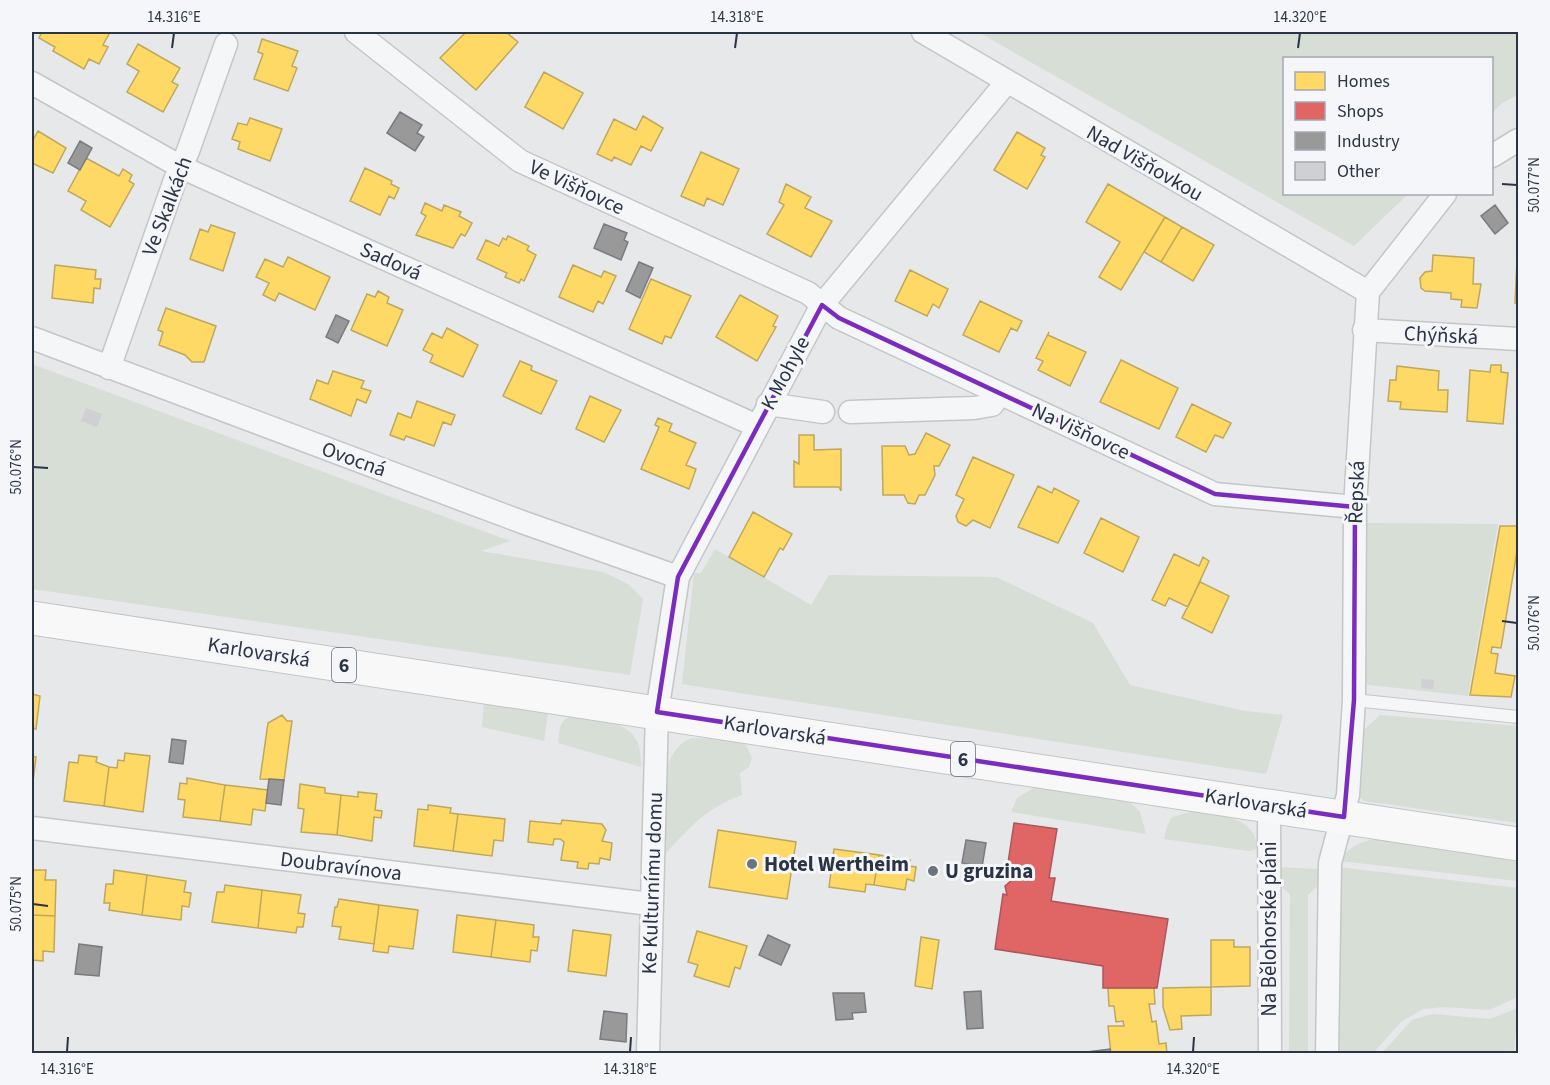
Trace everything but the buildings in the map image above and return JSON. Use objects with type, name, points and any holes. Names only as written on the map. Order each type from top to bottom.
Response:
[{"type":"main road","name":"Karlovarská","points":[[32,618],[1518,844]]},
{"type":"street","name":"Ve Višňovce","points":[[356,32],[520,161],[808,293],[822,305]]},
{"type":"street","name":"Nad Višňovkou","points":[[923,32],[1006,83],[1368,292]]},
{"type":"street","name":"Ve Skalkách","points":[[110,368],[225,44]]},
{"type":"street","name":"Sadová","points":[[32,83],[180,167],[757,426]]},
{"type":"street","name":"K Mohyle","points":[[657,712],[678,577],[822,305],[1006,83]]},
{"type":"street","points":[[1493,155],[1518,140]]},
{"type":"street","points":[[1368,292],[1444,195]]},
{"type":"street","name":"Řepská","points":[[1344,817],[1348,795],[1354,700],[1355,507],[1368,292]]},
{"type":"street","name":"Na Višňovce","points":[[822,305],[839,318],[1215,494],[1355,507]]},
{"type":"street","name":"Chýňská","points":[[1364,330],[1518,339]]},
{"type":"street","name":"Ovocná","points":[[32,338],[678,577]]},
{"type":"street","points":[[850,412],[974,408],[992,405],[1000,394]]},
{"type":"street","points":[[768,404],[823,412]]},
{"type":"street","name":"Ke Kulturnímu domu","points":[[648,1053],[650,904],[657,712]]},
{"type":"street","name":"Na Bělohorské pláni","points":[[1269,805],[1270,1053]]},
{"type":"street","points":[[1327,1053],[1330,863],[1344,817]]},
{"type":"street","name":"Doubravínova","points":[[32,828],[650,904]]},
{"type":"lane","points":[[1354,700],[1518,717]]},
{"type":"highlighted area","points":[[822,305],[839,318],[1215,494],[1355,507],[1354,700],[1344,817],[657,712],[678,577]]},
{"type":"shaded area","points":[[978,32],[1518,32],[1518,95],[1502,103],[1493,112],[1493,57],[1283,57],[1283,195],[1407,195],[1354,246]]},
{"type":"shaded area","points":[[32,364],[510,541],[481,551],[603,572],[628,584],[643,599],[630,675],[32,589]]},
{"type":"shaded area","points":[[1367,523],[1498,524],[1468,696],[1362,684]]},
{"type":"shaded area","points":[[715,549],[811,605],[829,575],[996,577],[1093,623],[1130,685],[1245,711],[1283,715],[1266,774],[682,684],[694,573],[701,573]]},
{"type":"shaded area","points":[[484,702],[548,713],[544,741],[482,727]]},
{"type":"shaded area","points":[[1380,715],[1518,726],[1518,823],[1364,801],[1359,796],[1363,731]]},
{"type":"shaded area","points":[[573,716],[622,726],[630,732],[640,751],[641,767],[558,743],[562,723]]},
{"type":"shaded area","points":[[692,738],[729,739],[745,743],[752,758],[749,767],[740,773],[742,795],[708,812],[665,854],[663,806],[666,772],[671,757],[680,746]]},
{"type":"shaded area","points":[[1035,787],[1131,803],[1140,812],[1146,834],[1011,812],[1017,798]]},
{"type":"shaded area","points":[[1194,811],[1235,819],[1250,830],[1258,849],[1249,851],[1164,839],[1172,817]]},
{"type":"shaded area","points":[[1377,839],[1518,861],[1518,881],[1340,861],[1355,846]]},
{"type":"shaded area","points":[[1278,867],[1319,869],[1320,884],[1308,895],[1308,1053],[1289,1053],[1290,894],[1278,884]]},
{"type":"shaded area","points":[[1338,867],[1518,888],[1518,997],[1489,1010],[1444,1007],[1423,1009],[1401,1022],[1373,1053],[1337,1054]]},
{"type":"shaded area","points":[[1518,1008],[1514,1053],[1382,1053],[1412,1020],[1432,1014],[1490,1019]]},
{"type":"place","name":"Hotel Wertheim","points":[[752,864]]},
{"type":"place","name":"U gruzina","points":[[933,871]]}]
